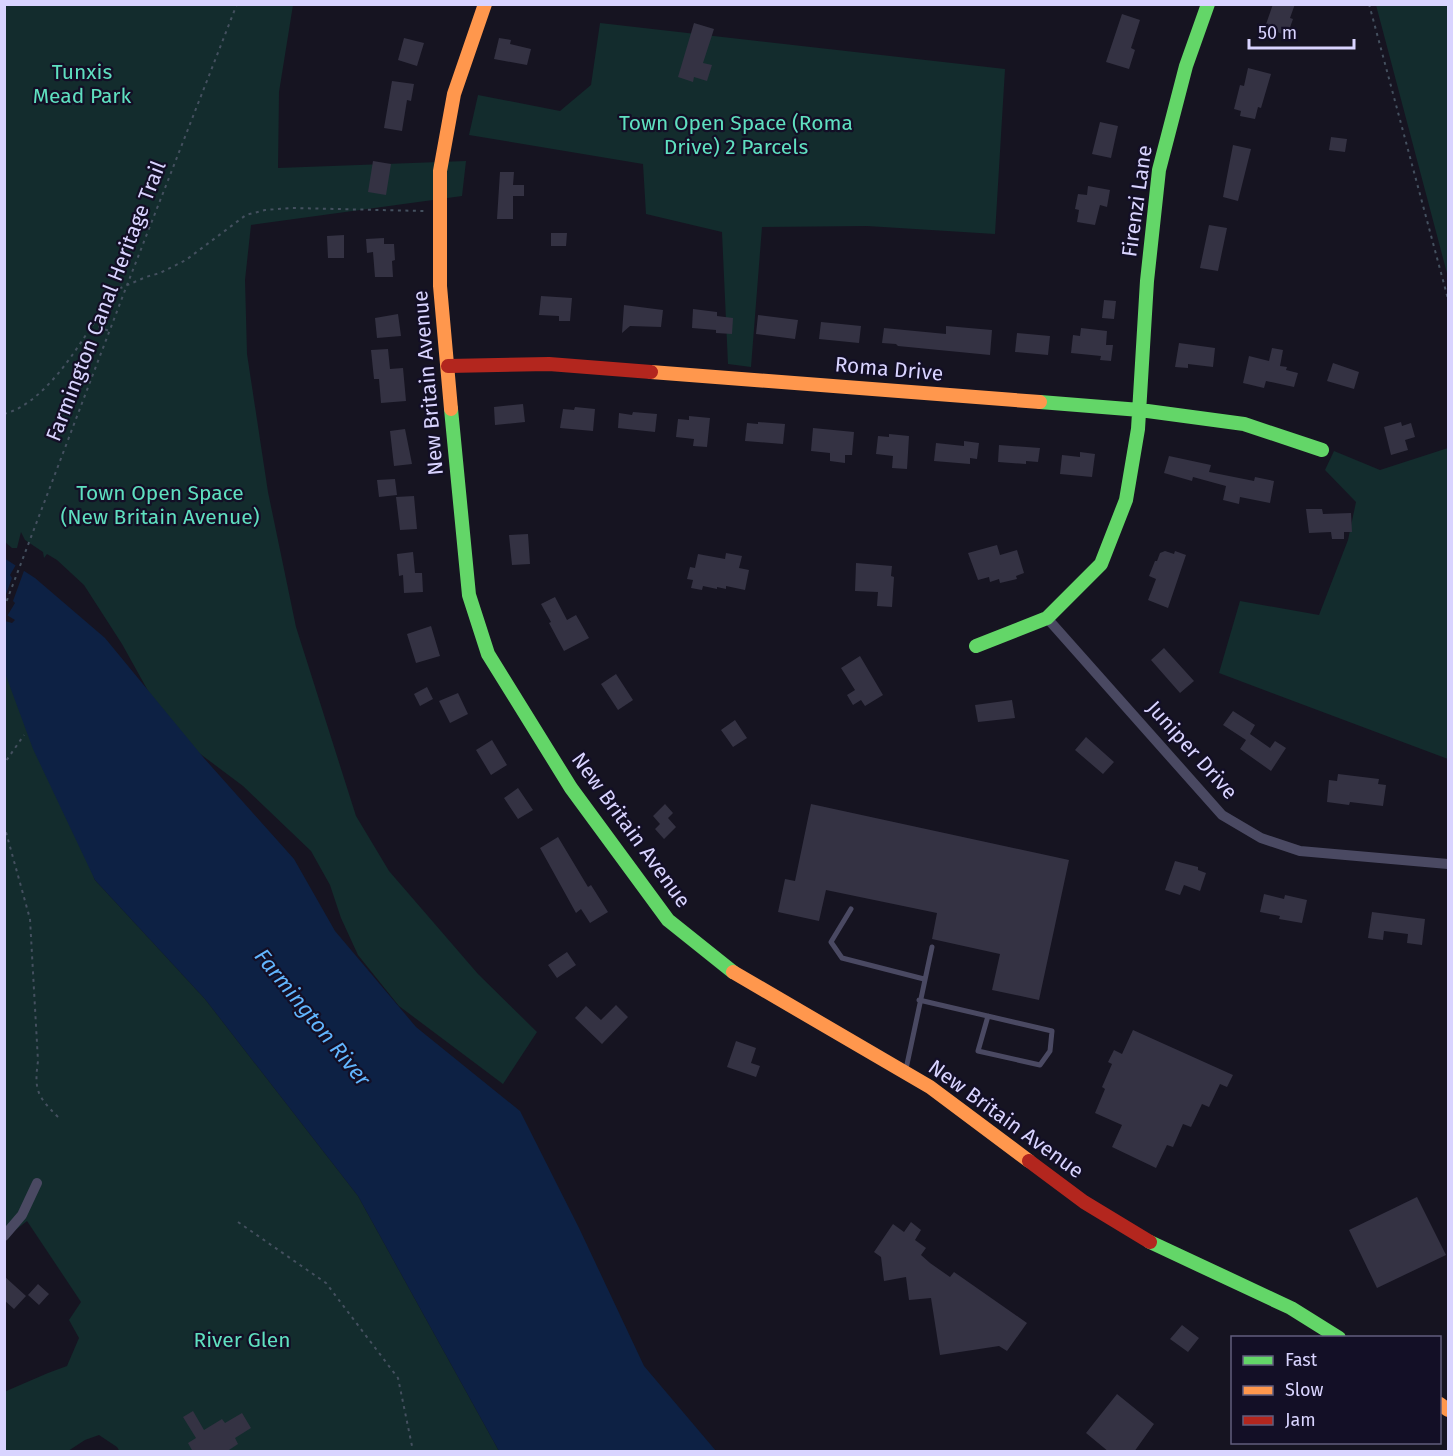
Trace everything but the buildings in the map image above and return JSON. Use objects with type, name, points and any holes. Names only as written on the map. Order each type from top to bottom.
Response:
[{"type":"street","name":"New Britain Avenue","points":[[485,4],[454,94],[440,171],[438,210],[440,286],[469,595],[488,654],[571,788],[668,920],[737,976],[930,1088],[1084,1202],[1161,1248],[1291,1308],[1336,1336]]},
{"type":"street","name":"Firenzi Lane","points":[[1047,618],[1101,564],[1126,500],[1140,410],[1147,281],[1160,170],[1186,66],[1208,4]]},
{"type":"street","name":"Roma Drive","points":[[448,366],[549,364],[1140,410],[1244,424],[1322,450]]},
{"type":"street","points":[[976,646],[1047,618]]},
{"type":"street","name":"Juniper Drive","points":[[1047,618],[1222,815],[1261,838],[1300,851],[1449,864]]},
{"type":"street","points":[[4,1236],[22,1215],[37,1183]]},
{"type":"lane","points":[[851,909],[831,942],[842,958],[924,980]]},
{"type":"lane","points":[[906,1074],[919,1000],[932,947]]},
{"type":"lane","points":[[919,1000],[988,1016],[1052,1031],[1050,1050],[1040,1065],[978,1051],[988,1016]]},
{"type":"path","name":"Farmington Canal Heritage Trail","points":[[4,608],[237,4]]},
{"type":"path","points":[[1369,4],[1449,299]]},
{"type":"path","points":[[4,414],[13,412],[35,396],[66,365],[116,290],[186,260],[246,215],[265,210],[345,207],[438,210]]},
{"type":"path","points":[[93,324],[109,332]]},
{"type":"path","points":[[4,767],[5,759],[24,735]]},
{"type":"path","points":[[4,825],[30,919],[38,1061],[35,1080],[41,1100],[58,1117]]},
{"type":"path","points":[[238,1222],[326,1282],[398,1378],[412,1446],[411,1452]]},
{"type":"green space","name":"Town Open Space (New Britain Avenue)","points":[[4,5],[293,5],[279,92],[278,168],[466,161],[462,196],[251,225],[245,280],[247,354],[268,492],[296,627],[356,816],[389,871],[478,974],[537,1032],[503,1084],[399,1006],[358,955],[341,918],[330,885],[311,851],[243,786],[171,732],[122,644],[84,585],[57,560],[47,554],[44,558],[43,552],[25,540],[21,532],[17,548],[12,548],[5,542]]},
{"type":"green space","points":[[1376,5],[1448,5],[1448,277]]},
{"type":"green space","name":"Town Open Space (Roma Drive) 2 Parcels","points":[[600,23],[1005,69],[995,234],[867,226],[762,227],[751,367],[728,364],[722,232],[646,214],[643,164],[469,135],[478,95],[560,111],[591,85]]},
{"type":"green space","points":[[1448,448],[1448,759],[1219,673],[1240,601],[1319,615],[1348,540],[1356,502],[1325,470],[1334,451],[1380,470]]},
{"type":"green space","name":"River Glen","points":[[5,640],[95,880],[205,999],[358,1196],[499,1451],[120,1452],[117,1447],[99,1435],[85,1440],[68,1451],[5,1451],[4,1392],[67,1366],[79,1338],[69,1320],[81,1302],[27,1221],[8,1236],[5,1231]]},
{"type":"water","name":"Farmington River","points":[[4,558],[35,578],[105,638],[203,757],[294,859],[335,931],[416,1027],[520,1111],[579,1228],[644,1366],[716,1451],[499,1451],[358,1196],[205,999],[95,880],[33,749],[5,673],[5,621],[12,623],[15,620],[5,614]]},
{"type":"pier","points":[[17,563],[25,568],[13,601],[15,603],[6,618],[4,617],[5,597],[12,578],[10,575]]},
{"type":"traffic: fast","points":[[976,646],[1047,618],[1101,564],[1126,500],[1138,429],[1147,281],[1159,170],[1186,66],[1208,4]]},
{"type":"traffic: fast","points":[[1040,402],[1140,410],[1244,424],[1322,450]]},
{"type":"traffic: fast","points":[[451,409],[469,595],[488,654],[571,788],[668,920],[733,972]]},
{"type":"traffic: fast","points":[[1150,1242],[1291,1308],[1336,1336]]},
{"type":"traffic: slow","points":[[451,409],[440,286],[440,171],[454,94],[485,4]]},
{"type":"traffic: slow","points":[[651,372],[1040,402]]},
{"type":"traffic: slow","points":[[733,972],[930,1087],[1029,1161]]},
{"type":"traffic: slow","points":[[1441,1405],[1448,1410]]},
{"type":"traffic: jam","points":[[448,366],[549,364],[651,372]]},
{"type":"traffic: jam","points":[[1029,1161],[1084,1202],[1150,1242]]},
{"type":"park label","name":"Tunxis Mead Park","points":[[82,84]]}]
